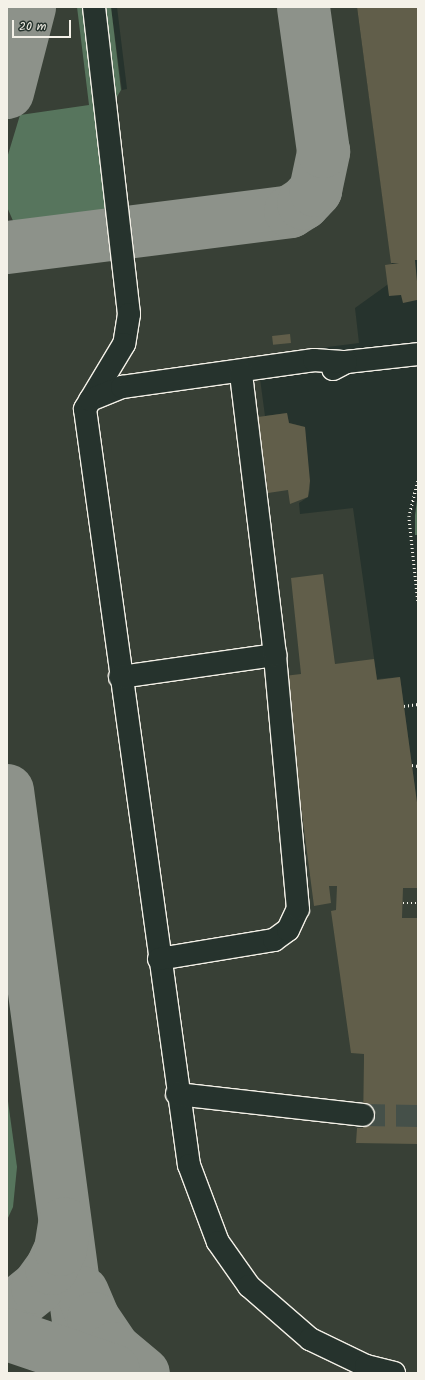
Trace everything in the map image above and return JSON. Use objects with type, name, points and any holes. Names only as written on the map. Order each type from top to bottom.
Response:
[{"type":"lane","points":[[94,7],[129,314],[124,344],[85,409],[177,1094],[189,1165],[202,1206],[218,1242],[249,1286],[305,1335],[366,1366],[394,1373]]},
{"type":"lane","points":[[90,400],[122,387],[242,372],[314,360],[338,366],[418,354]]},
{"type":"lane","points":[[159,959],[274,940],[288,930],[298,909],[275,655],[242,372]]},
{"type":"lane","points":[[120,677],[275,655]]},
{"type":"lane","points":[[177,1094],[363,1115]]},
{"type":"path","points":[[418,481],[409,516],[418,602]]},
{"type":"path","points":[[404,706],[418,704]]},
{"type":"path","points":[[412,765],[418,766]]},
{"type":"path","points":[[402,903],[418,903]]},
{"type":"shaded area","points":[[7,7],[111,7],[122,90],[127,89],[117,7],[357,7],[394,280],[355,308],[359,343],[257,356],[265,416],[287,413],[289,423],[305,427],[310,489],[308,497],[299,503],[300,514],[353,508],[377,679],[400,677],[418,810],[418,1373],[7,1373]]},
{"type":"green space","points":[[7,7],[14,7],[7,34]]},
{"type":"green space","points":[[77,7],[111,7],[121,90],[114,102],[131,222],[17,230],[7,207],[7,158],[20,115],[89,105]]},
{"type":"green space","points":[[418,493],[418,535],[415,535],[415,515]]},
{"type":"green space","points":[[7,1094],[17,1167],[13,1207],[7,1220]]},
{"type":"building","points":[[357,7],[418,7],[418,260],[415,260],[418,292],[417,300],[403,303],[401,295],[389,296],[385,265],[399,263],[391,263]]},
{"type":"building","points":[[290,334],[291,343],[273,345],[272,336]]},
{"type":"building","points":[[287,413],[289,423],[305,427],[310,481],[308,497],[290,504],[288,490],[268,493],[258,417]]},
{"type":"building","points":[[323,574],[335,664],[374,659],[377,680],[400,677],[418,810],[418,888],[403,888],[402,918],[418,918],[418,1144],[356,1143],[357,1128],[363,1128],[364,1054],[351,1053],[331,911],[336,910],[337,886],[329,886],[331,903],[314,906],[284,676],[301,674],[291,578]]},
{"type":"taxiway","points":[[7,92],[29,7]]},
{"type":"taxiway","points":[[7,247],[290,211],[303,203],[315,190],[323,151],[303,7]]},
{"type":"taxiway","points":[[7,790],[85,1373]]},
{"type":"taxiway","points":[[7,1311],[37,1287],[51,1268],[60,1249],[64,1223]]},
{"type":"taxiway","points":[[82,1292],[93,1318],[113,1348],[143,1373]]},
{"type":"taxiway","points":[[7,1334],[113,1370]]},
{"type":"tunnel","points":[[363,1115],[418,1116]]}]
